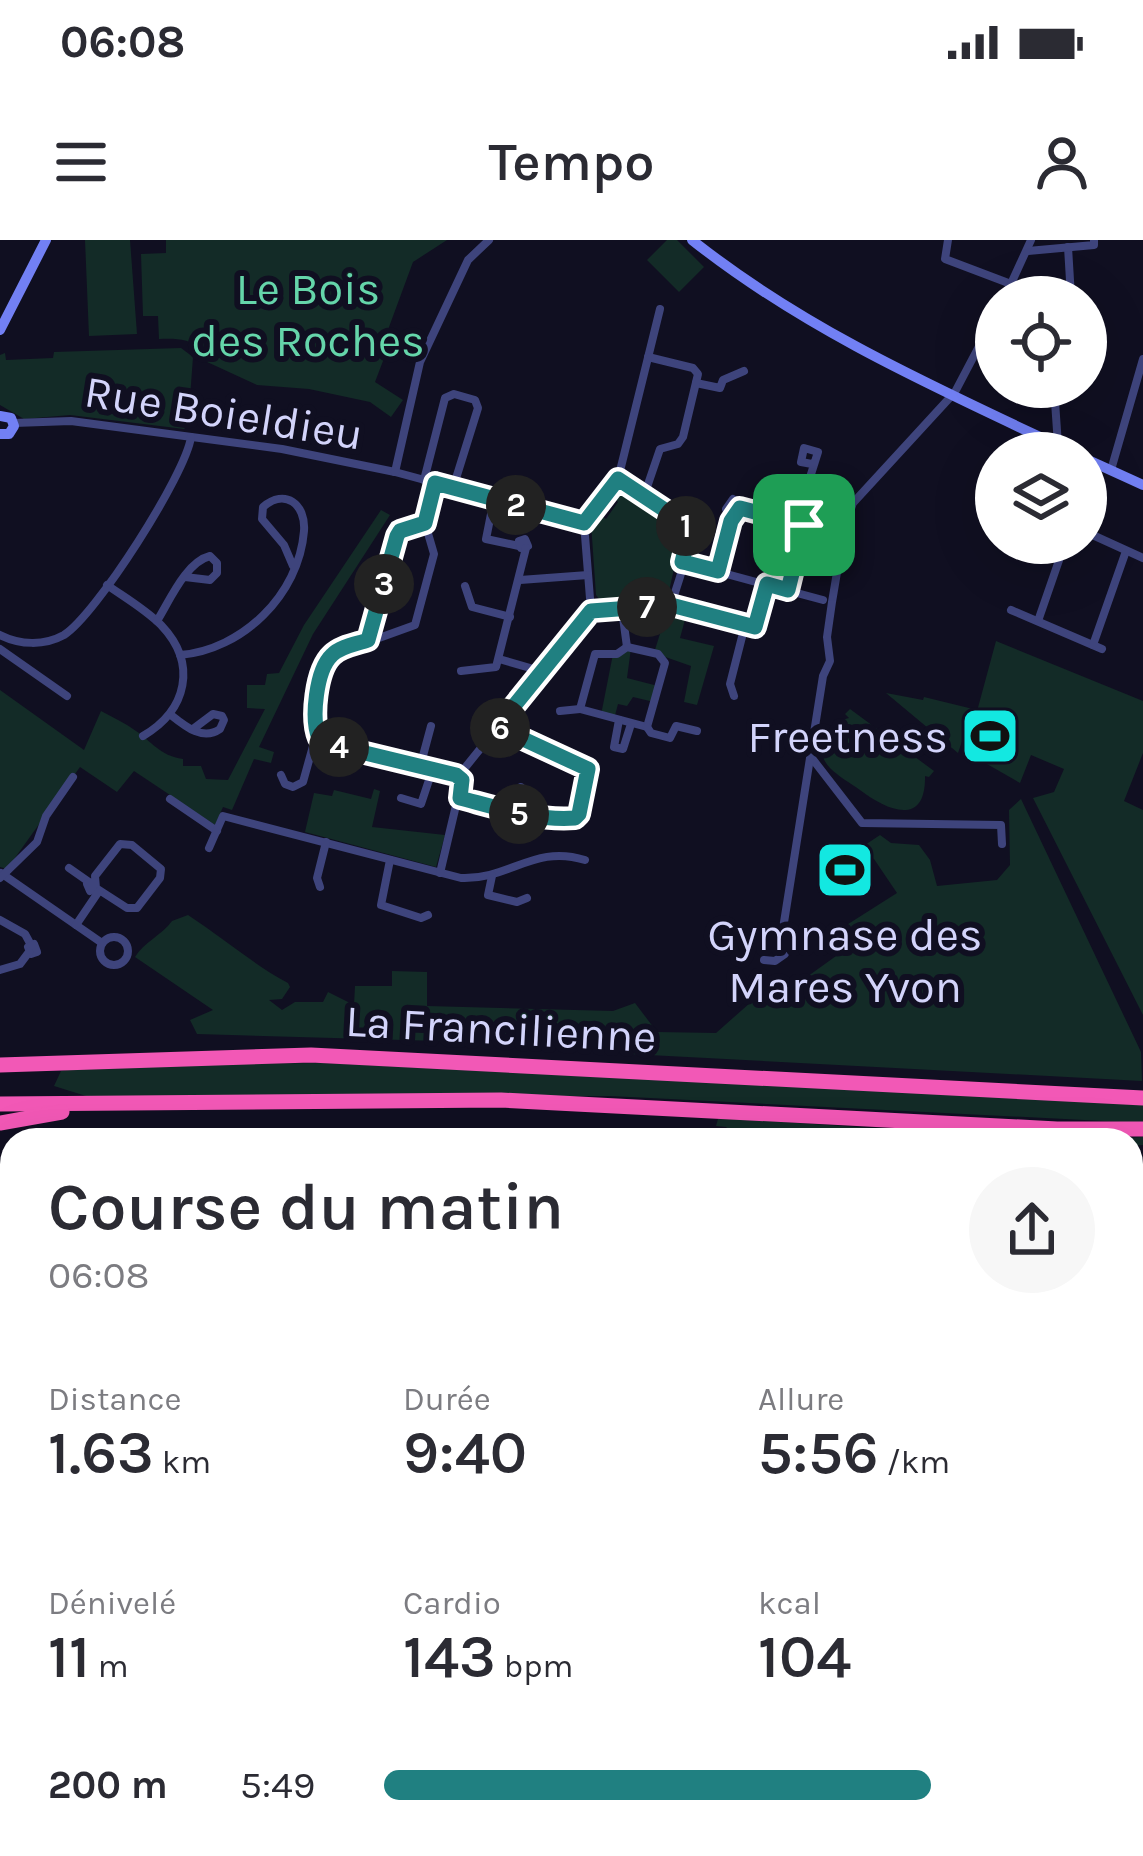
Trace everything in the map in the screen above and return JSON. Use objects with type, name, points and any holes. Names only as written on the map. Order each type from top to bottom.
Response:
[{"type":"highway","name":"La Francilienne","points":[[0,1065],[311,1054],[1143,1098]]},
{"type":"highway","name":"La Francilienne","points":[[0,1105],[501,1100],[1037,1128]]},
{"type":"highway","points":[[0,1123],[81,1110],[93,1103]]},
{"type":"street","points":[[0,330],[46,240]]},
{"type":"street","points":[[395,472],[420,362],[468,260],[489,240]]},
{"type":"street","points":[[695,240],[849,344],[1030,432]]},
{"type":"street","points":[[948,240],[945,259],[990,276]]},
{"type":"street","points":[[1015,276],[1031,240]]},
{"type":"street","points":[[1028,251],[1094,242]]},
{"type":"street","points":[[1068,247],[1070,276]]},
{"type":"street","points":[[440,873],[460,798],[461,775],[591,611],[584,523],[618,479],[660,309]]},
{"type":"street","points":[[764,960],[776,962],[788,945],[782,934],[823,676],[830,661],[827,637],[844,525],[853,503],[953,396],[975,355]]},
{"type":"street","points":[[644,496],[660,449],[678,444],[682,437],[698,374],[693,368],[649,357]]},
{"type":"street","points":[[1111,470],[1140,386],[1143,359]]},
{"type":"street","points":[[696,383],[720,388],[723,380],[744,371]]},
{"type":"street","points":[[281,775],[285,784],[303,782],[319,738],[313,713],[326,663],[336,651],[415,625],[434,554],[425,523],[429,482],[445,398],[454,394],[475,400],[478,408],[453,488]]},
{"type":"street","points":[[1,415],[9,429]]},
{"type":"street","name":"Rue Boieldieu","points":[[9,429],[60,420],[282,449],[395,472],[584,523]]},
{"type":"street","points":[[0,635],[36,643],[63,635],[88,613],[183,469],[191,437]]},
{"type":"street","points":[[788,590],[811,499],[806,490],[812,464]]},
{"type":"street","points":[[1107,468],[1143,485]]},
{"type":"street","points":[[618,479],[686,524],[689,534],[671,605]]},
{"type":"street","points":[[180,655],[208,652],[239,636],[274,602],[293,566],[304,528],[301,510],[289,499],[273,499],[263,506],[262,519],[288,551],[293,566]]},
{"type":"street","points":[[461,670],[489,671],[499,658],[520,580],[523,547],[486,539],[494,499]]},
{"type":"street","points":[[718,571],[731,521],[740,508],[804,525]]},
{"type":"street","points":[[368,640],[397,536],[425,523]]},
{"type":"street","points":[[1107,541],[1143,558]]},
{"type":"street","points":[[1011,610],[1098,647],[1126,550]]},
{"type":"street","points":[[682,562],[823,600]]},
{"type":"street","points":[[1038,621],[1058,564]]},
{"type":"street","points":[[520,580],[588,575]]},
{"type":"street","points":[[158,621],[185,578]]},
{"type":"street","points":[[734,696],[730,684],[743,633],[755,627],[767,584]]},
{"type":"street","points":[[106,585],[158,621],[180,655],[184,681],[171,715],[142,736]]},
{"type":"street","points":[[465,586],[472,607],[510,617]]},
{"type":"street","points":[[591,611],[671,605],[755,627]]},
{"type":"street","points":[[622,610],[627,647]]},
{"type":"street","points":[[580,709],[595,654],[617,654],[627,647],[658,654],[664,663],[647,728]]},
{"type":"street","points":[[0,649],[67,696]]},
{"type":"street","points":[[499,658],[544,672]]},
{"type":"street","points":[[560,711],[580,709],[670,738],[676,726],[697,731]]},
{"type":"street","points":[[171,715],[193,729]]},
{"type":"street","points":[[619,720],[613,746],[621,749],[631,723]]},
{"type":"street","points":[[420,767],[431,726]]},
{"type":"street","points":[[460,798],[533,818],[548,814],[575,818],[590,774],[584,766],[497,727]]},
{"type":"street","points":[[319,738],[461,775]]},
{"type":"street","points":[[811,755],[862,823],[1001,825],[1002,844]]},
{"type":"street","points":[[401,799],[421,804],[432,771]]},
{"type":"street","points":[[74,777],[46,816],[37,842],[1,875],[102,943]]},
{"type":"street","points":[[514,813],[521,787]]},
{"type":"street","points":[[170,799],[218,831]]},
{"type":"street","points":[[209,848],[223,816],[461,878],[492,877],[546,854],[585,860]]},
{"type":"street","points":[[320,887],[317,878],[326,842]]},
{"type":"street","points":[[69,868],[94,886],[134,909],[158,880],[159,864],[127,844],[116,846],[94,886],[76,925]]},
{"type":"street","points":[[390,860],[381,905],[421,918],[428,915]]},
{"type":"street","points":[[492,877],[488,895],[517,902],[527,898]]},
{"type":"street","points":[[0,920],[25,934],[30,948],[20,964],[0,970]]},
{"type":"green space","points":[[85,240],[130,240],[137,334],[89,336]]},
{"type":"green space","name":"Le Bois des Roches","points":[[166,240],[447,240],[413,262],[389,327],[391,340],[375,382],[403,400],[391,417],[370,402],[309,389],[257,385],[205,361],[203,349],[193,343],[159,339],[158,316],[143,316],[141,254],[166,253]]},
{"type":"green space","points":[[667,240],[677,240],[704,267],[679,292],[647,260]]},
{"type":"green space","points":[[181,348],[193,357],[184,429],[70,415],[24,419],[0,405],[0,355],[5,353],[6,360],[53,358],[54,352]]},
{"type":"green space","points":[[619,490],[683,529],[667,600],[604,605],[596,595],[591,523],[598,514],[606,519],[618,502],[612,496]]},
{"type":"green space","points":[[381,510],[390,515],[313,634],[259,747],[274,752],[271,763],[254,759],[232,810],[223,807],[215,825],[134,771],[117,792],[80,767],[7,869],[0,867],[0,690],[84,750],[101,711],[162,751],[183,759],[183,766],[201,766],[206,779],[228,780],[265,709],[247,708],[247,685],[265,685],[267,674],[279,673],[304,625]]},
{"type":"green space","points":[[661,612],[686,616],[680,638],[714,646],[697,705],[684,702],[691,666],[654,653],[663,624]]},
{"type":"green space","points":[[996,641],[1143,701],[1143,753],[1124,801],[1143,810],[1143,1015],[1033,798],[1054,792],[1064,769],[1031,755],[1020,783],[966,752]]},
{"type":"green space","points":[[631,648],[627,678],[658,686],[654,702],[633,697],[627,706],[618,704],[614,719],[601,715],[613,654]]},
{"type":"green space","points":[[886,693],[973,709],[958,753]]},
{"type":"green space","points":[[850,709],[934,771],[925,776],[924,792],[912,809],[881,804],[824,760],[824,738],[849,718],[845,714]]},
{"type":"green space","points":[[374,789],[380,791],[372,827],[445,835],[436,867],[305,832],[314,793],[332,796],[334,790],[371,799]]},
{"type":"green space","points":[[1021,799],[1141,1052],[1142,1081],[630,1054],[611,1046],[197,1034],[190,1020],[213,1010],[135,957],[172,921],[188,915],[288,983],[282,999],[269,1000],[282,1010],[295,1002],[323,1002],[328,992],[354,1005],[355,986],[392,986],[392,971],[427,972],[427,1006],[613,1011],[635,1003],[657,1032],[716,1033],[759,995],[783,994],[857,941],[844,931],[845,926],[897,893],[867,855],[865,845],[880,835],[891,843],[919,845],[930,860],[937,886],[997,880],[1010,865],[1009,810]]},
{"type":"green space","points":[[323,1063],[1143,1102],[1143,1123],[610,1096],[86,1096],[54,1086],[61,1071],[94,1065]]},
{"type":"green space","points":[[718,1119],[871,1128],[727,1128],[716,1126]]},
{"type":"place","name":"Freetness","points":[[990,736]]},
{"type":"place","name":"Gymnase des Mares Yvon","points":[[845,870]]},
{"type":"route","points":[[618,479],[686,524],[689,534],[682,562],[718,571],[731,521],[740,508],[804,525],[788,590],[767,584],[755,627],[671,605],[591,611],[497,727],[588,769],[575,818],[548,814],[533,818],[460,798],[462,780],[456,775],[319,738],[313,713],[326,663],[336,651],[368,640],[397,536],[425,523],[435,483],[584,523],[618,479]]}]
